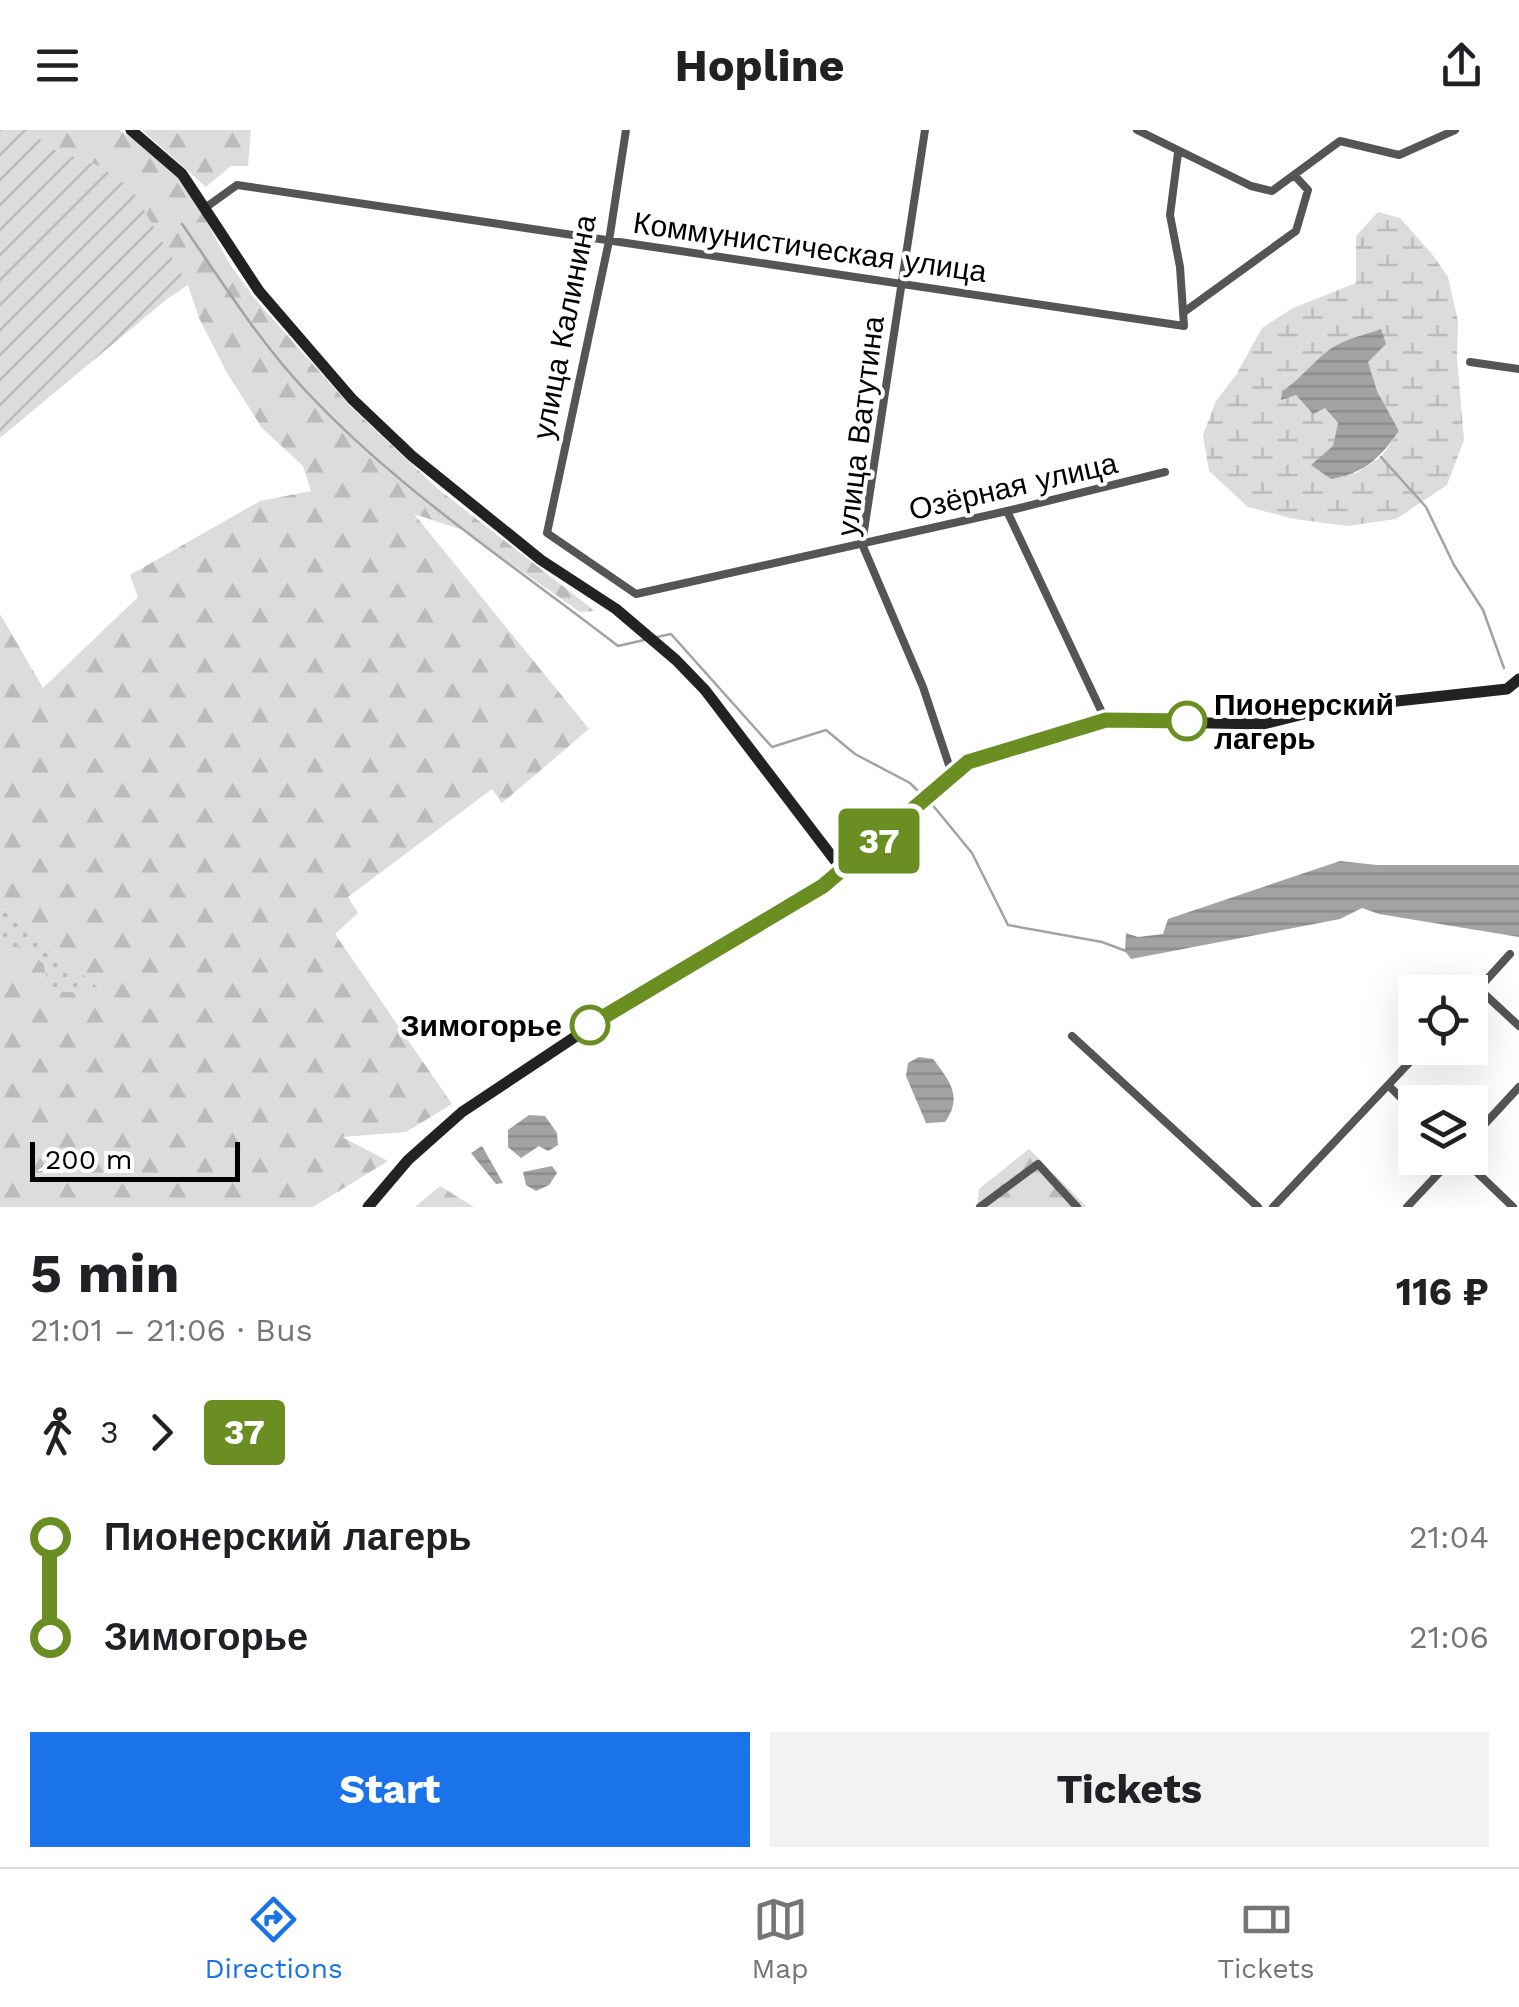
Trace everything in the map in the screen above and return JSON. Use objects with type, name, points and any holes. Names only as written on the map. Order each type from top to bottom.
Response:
[{"type":"street","points":[[131,130],[182,174],[259,291],[352,398],[412,456],[541,560],[616,609],[706,690],[843,872]]},
{"type":"street","name":"улица Калинина","points":[[626,130],[608,240],[547,533],[636,594]]},
{"type":"street","name":"улица Ватутина","points":[[925,130],[862,544],[922,687],[952,774]]},
{"type":"street","points":[[1137,130],[1250,186],[1272,191],[1340,141],[1400,155],[1455,130]]},
{"type":"street","points":[[1178,152],[1170,215],[1184,312]]},
{"type":"street","points":[[1184,312],[1296,231],[1308,190],[1295,176]]},
{"type":"street","name":"Коммунистическая улица","points":[[204,208],[237,185],[1184,326],[1184,312]]},
{"type":"street","points":[[1470,362],[1519,370]]},
{"type":"street","name":"Озёрная улица","points":[[636,594],[1008,512],[1165,472]]},
{"type":"street","points":[[1008,512],[1106,720]]},
{"type":"street","points":[[368,1207],[408,1160],[462,1112],[629,1001],[843,872],[968,762],[1106,720],[1263,724],[1324,709],[1507,690],[1519,679]]},
{"type":"street","points":[[1488,979],[1510,954]]},
{"type":"street","points":[[1488,997],[1519,1026]]},
{"type":"street","points":[[1072,1036],[1258,1207]]},
{"type":"street","points":[[1273,1207],[1407,1065]]},
{"type":"street","points":[[1388,1085],[1398,1095]]},
{"type":"street","points":[[1488,1121],[1519,1087]]},
{"type":"street","points":[[980,1207],[1038,1164],[1077,1207]]},
{"type":"street","points":[[1407,1207],[1438,1175]]},
{"type":"street","points":[[1480,1175],[1513,1207]]},
{"type":"green space","points":[[0,130],[28,130],[53,149],[99,166],[131,188],[188,285],[0,438]]},
{"type":"green space","points":[[28,130],[120,130],[180,172],[229,263],[254,298],[351,407],[438,489],[595,611],[580,612],[463,530],[414,514],[589,729],[502,803],[492,789],[348,897],[358,913],[335,934],[452,1104],[406,1132],[342,1137],[388,1161],[313,1207],[0,1207],[0,953],[20,946],[44,964],[48,991],[106,994],[8,910],[0,909],[0,614],[43,688],[138,597],[130,575],[260,501],[311,491],[303,466],[262,428],[227,373],[199,318],[188,285],[99,166],[53,149]]},
{"type":"green space","points":[[142,130],[251,130],[248,166],[231,166],[206,187]]},
{"type":"green space","points":[[1378,212],[1400,218],[1448,277],[1458,321],[1464,440],[1447,485],[1396,519],[1347,526],[1294,519],[1248,507],[1209,471],[1203,435],[1216,401],[1236,375],[1262,328],[1293,308],[1356,283],[1356,236]],"holes":[[[1358,338],[1377,391],[1399,431],[1381,457],[1355,474],[1333,446],[1338,423],[1325,408],[1313,413],[1296,395],[1281,399],[1282,391],[1327,354]]]},
{"type":"green space","points":[[0,909],[8,910],[107,995],[48,991],[44,964],[20,946],[0,953]]},
{"type":"green space","points":[[1029,1149],[1087,1207],[977,1207],[979,1189]]},
{"type":"green space","points":[[440,1186],[474,1207],[415,1207]]},
{"type":"shaded area","points":[[1381,329],[1386,344],[1368,362],[1377,391],[1399,431],[1370,463],[1331,479],[1311,465],[1333,446],[1338,423],[1325,408],[1313,414],[1296,395],[1281,400],[1282,391],[1333,347]]},
{"type":"shaded area","points":[[1340,861],[1377,865],[1519,865],[1519,937],[1362,908],[1340,919],[1131,959],[1125,951],[1126,933],[1138,937],[1163,934],[1168,919]]},
{"type":"shaded area","points":[[919,1057],[933,1059],[952,1089],[953,1105],[945,1122],[926,1123],[906,1076],[908,1063]]},
{"type":"shaded area","points":[[529,1115],[545,1116],[557,1133],[558,1145],[548,1151],[539,1146],[521,1158],[508,1147],[508,1130]]},
{"type":"shaded area","points":[[482,1146],[503,1183],[496,1184],[471,1153]]},
{"type":"shaded area","points":[[552,1166],[557,1173],[549,1185],[536,1191],[526,1185],[523,1172]]},
{"type":"waterway","points":[[182,224],[271,351],[377,460],[618,646],[644,640]]},
{"type":"waterway","points":[[1381,457],[1426,507],[1454,565],[1483,610],[1504,668]]},
{"type":"waterway","points":[[657,637],[671,634],[772,747],[826,730],[855,754],[910,783],[921,794]]},
{"type":"waterway","points":[[931,803],[972,853],[1008,925],[1102,942],[1126,951]]},
{"type":"bus line","name":"37","points":[[590,1025],[823,886],[968,762],[1106,720],[1187,721]]},
{"type":"place","name":"Пионерский лагерь","points":[[1187,721]]},
{"type":"place","name":"Зимогорье","points":[[590,1025]]}]
